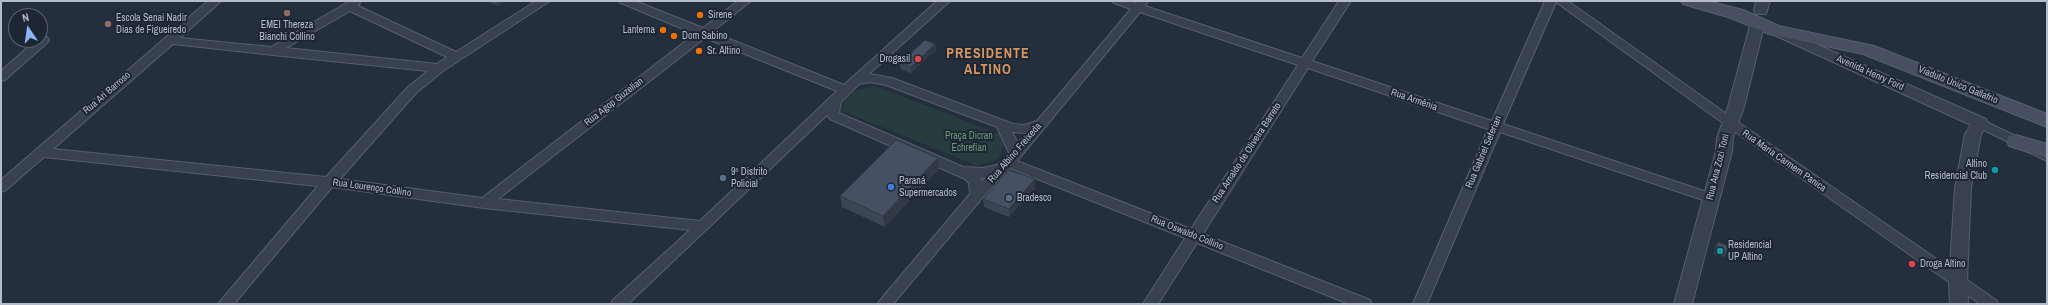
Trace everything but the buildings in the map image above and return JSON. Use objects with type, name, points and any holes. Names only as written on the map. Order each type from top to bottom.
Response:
[{"type":"main road","name":"Avenida Henry Ford","points":[[1689,1],[1771,22]]},
{"type":"main road","name":"Avenida Henry Ford","points":[[1709,1],[1752,12],[1771,22]]},
{"type":"main road","name":"Viaduto Único Gallafrio","points":[[1771,22],[1835,42],[1868,50],[2047,121]]},
{"type":"main road","points":[[1771,22],[1824,29],[1887,48],[2047,110]]},
{"type":"main road","points":[[2016,141],[2047,151]]},
{"type":"street","name":"Rua Ari Barroso","points":[[1,187],[215,1]]},
{"type":"street","points":[[225,304],[328,182],[398,103],[439,68],[544,1]]},
{"type":"street","points":[[625,1],[705,32],[845,90]]},
{"type":"street","name":"Rua Agop Guzelian","points":[[484,203],[745,1]]},
{"type":"street","points":[[618,304],[703,226],[879,58],[944,1]]},
{"type":"street","name":"Rua Armênia","points":[[1118,1],[1142,4],[1305,63],[1495,128],[1711,198]]},
{"type":"street","name":"Rua Arnaldo de Oliveira Barreto","points":[[1150,304],[1345,1]]},
{"type":"street","name":"Rua Gabriel Seferian","points":[[1420,304],[1551,1]]},
{"type":"street","name":"Rua Maria Carmem Panica","points":[[1561,1],[1731,123],[1991,304]]},
{"type":"street","points":[[272,50],[354,4],[456,57]]},
{"type":"street","name":"Rua Albino Freixeda","points":[[884,304],[977,195],[1009,161],[1142,4]]},
{"type":"street","name":"Rua Ana Zozi Toni","points":[[1683,304],[1724,151],[1725,138],[1771,22]]},
{"type":"street","name":"Avenida Henry Ford","points":[[1771,22],[2047,156]]},
{"type":"street","points":[[169,40],[439,68]]},
{"type":"street","points":[[1,77],[34,48]]},
{"type":"street","points":[[879,58],[880,70],[888,81]]},
{"type":"street","points":[[855,81],[870,78],[888,81],[1004,126],[1025,129],[1040,124]]},
{"type":"street","points":[[835,100],[832,111],[840,119],[963,172],[975,182],[977,195]]},
{"type":"street","points":[[814,120],[840,119]]},
{"type":"street","points":[[1959,304],[1958,282],[1963,188],[1973,134],[1980,123]]},
{"type":"street","points":[[963,172],[983,173],[1009,161],[1004,126]]},
{"type":"street","name":"Rua Lourenço Collino","points":[[40,152],[328,182],[484,203],[703,226]]},
{"type":"street","name":"Rua Oswaldo Collino","points":[[1009,161],[1365,304]]},
{"type":"green space","name":"Praça Dicran Echrefian","points":[[875,86],[999,134],[1004,143],[1001,155],[994,161],[978,166],[842,111],[845,101],[854,91]]},
{"type":"place","name":"EMEI Thereza Bianchi Collino","points":[[287,13]]},
{"type":"place","name":"Sirene","points":[[700,15]]},
{"type":"place","name":"Escola Senai Nadir Dias de Figueiredo","points":[[108,24]]},
{"type":"place","name":"Lanterna","points":[[663,30]]},
{"type":"place","name":"Dom Sabino","points":[[674,36]]},
{"type":"place","name":"Sr. Altino","points":[[699,51]]},
{"type":"place","name":"Drogasil","points":[[918,59]]},
{"type":"place","name":"Altino Residencial Club","points":[[1995,170]]},
{"type":"place","name":"9º Distrito Policial","points":[[723,178]]},
{"type":"place","name":"Paraná Supermercados","points":[[891,187]]},
{"type":"place","name":"Bradesco","points":[[1009,198]]},
{"type":"place","name":"Residencial UP Altino","points":[[1720,251]]},
{"type":"place","name":"Droga Altino","points":[[1912,264]]},
{"type":"district","name":"PRESIDENTE ALTINO","points":[[988,62]]}]
